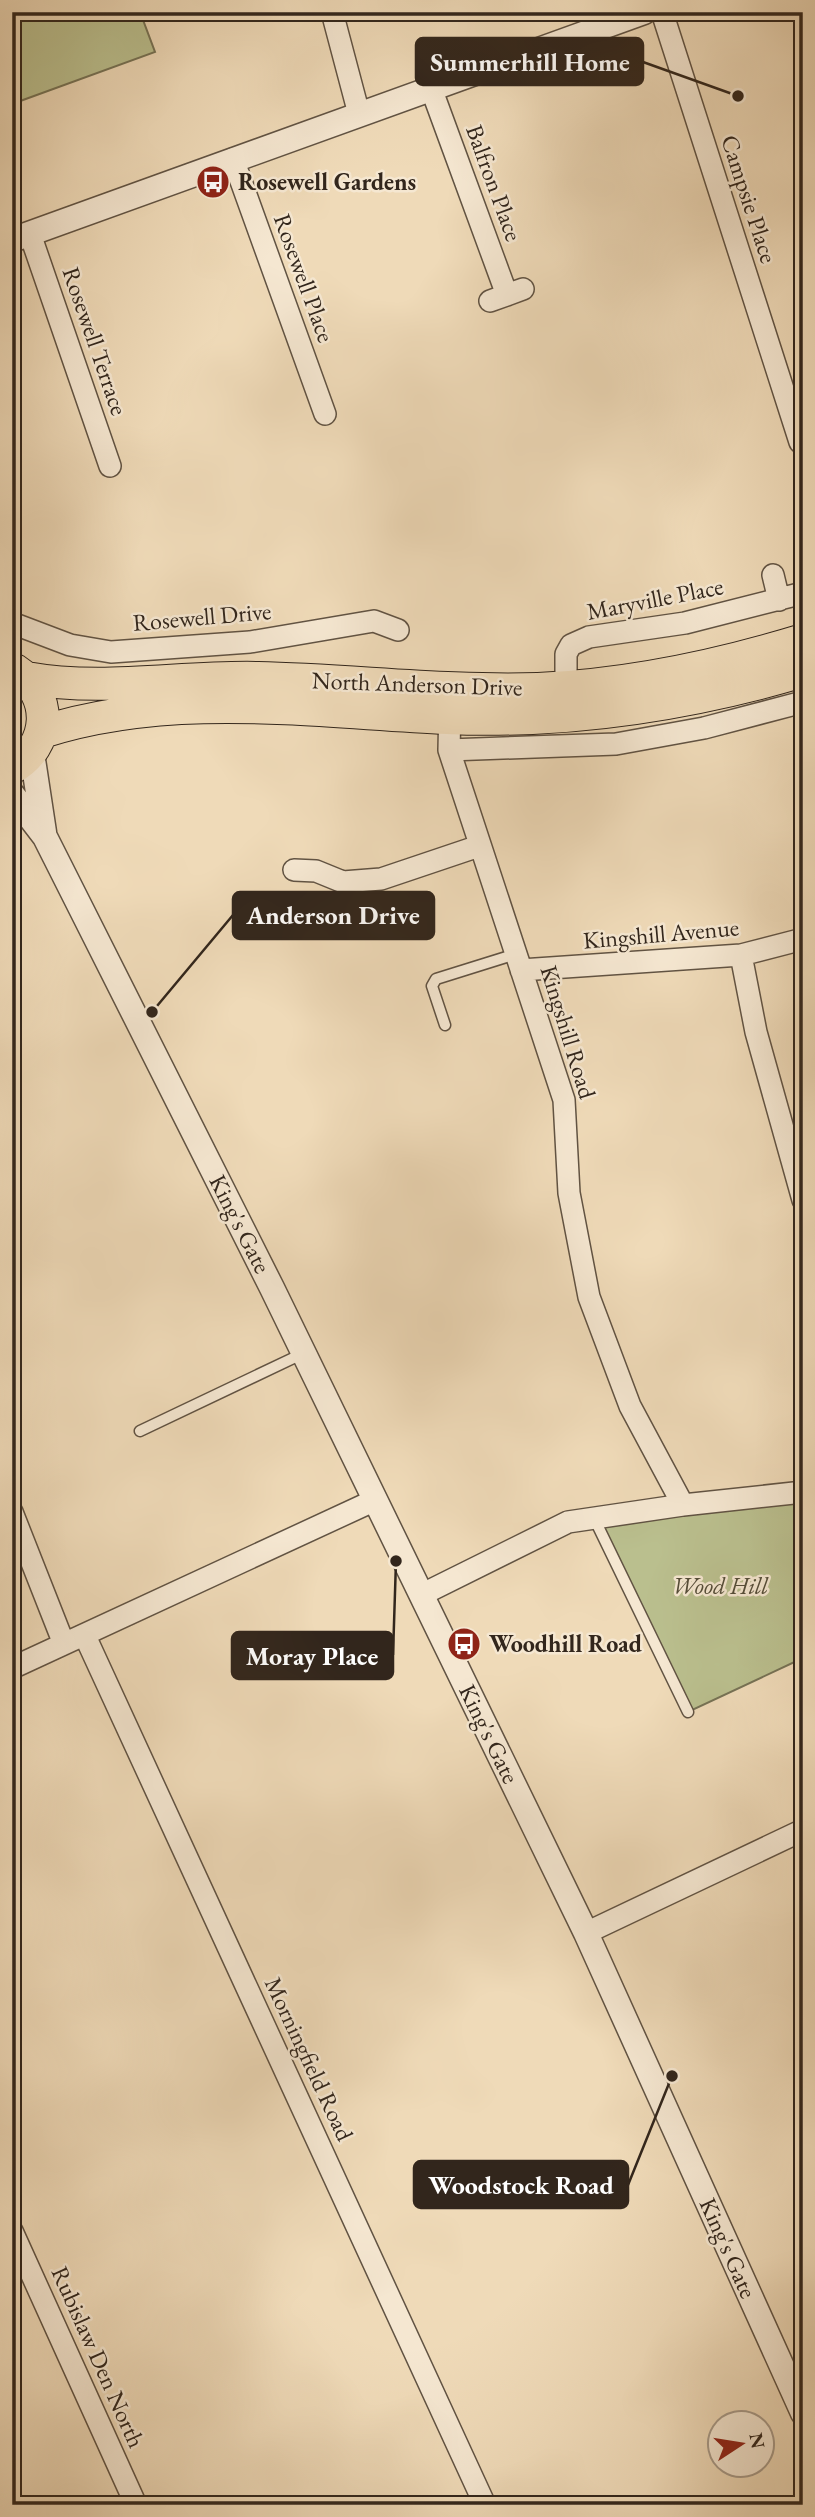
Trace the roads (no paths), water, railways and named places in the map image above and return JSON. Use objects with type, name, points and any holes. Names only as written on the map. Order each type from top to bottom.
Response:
[{"type":"main road","name":"North Anderson Drive","points":[[567,700],[803,640]]},
{"type":"main road","name":"North Anderson Drive","points":[[29,751],[104,716],[197,709],[567,700],[641,708],[708,696],[803,671]]},
{"type":"main road","name":"North Anderson Drive","points":[[19,673],[60,684],[92,685],[256,678],[450,703]]},
{"type":"main road","points":[[19,673],[34,687],[43,709],[29,751]]},
{"type":"street","points":[[331,12],[359,114]]},
{"type":"street","points":[[21,237],[644,12]]},
{"type":"street","name":"Campsie Place","points":[[662,12],[800,442]]},
{"type":"street","name":"Balfron Place","points":[[431,88],[507,295]]},
{"type":"street","name":"Rosewell Place","points":[[233,159],[325,414]]},
{"type":"street","name":"Rosewell Terrace","points":[[21,237],[110,466]]},
{"type":"street","points":[[773,575],[779,600]]},
{"type":"street","name":"Maryville Place","points":[[567,700],[566,654],[580,640],[685,623],[803,593]]},
{"type":"street","name":"Rosewell Drive","points":[[12,623],[70,645],[111,652],[250,642],[374,621],[398,630]]},
{"type":"street","points":[[449,750],[616,744],[704,728],[803,702]]},
{"type":"street","name":"Kingshill Road","points":[[450,703],[449,750],[564,1100],[569,1194],[589,1297],[630,1406],[683,1505]]},
{"type":"street","name":"King's Gate","points":[[29,751],[45,837]]},
{"type":"street","name":"King's Gate","points":[[12,794],[45,837],[304,1353],[373,1501],[586,1933],[803,2413]]},
{"type":"street","points":[[294,870],[316,871],[343,882],[381,879],[479,846]]},
{"type":"street","name":"Kingshill Avenue","points":[[519,962],[740,955],[803,939]]},
{"type":"street","points":[[740,955],[756,1032],[803,1200]]},
{"type":"street","points":[[421,1595],[568,1522],[593,1516],[803,1492]]},
{"type":"street","points":[[12,1668],[373,1501]]},
{"type":"street","points":[[12,1512],[64,1644]]},
{"type":"street","name":"Morningfield Road","points":[[85,1636],[485,2505]]},
{"type":"street","points":[[586,1933],[803,1830]]},
{"type":"street","name":"Rubislaw Den North","points":[[12,2231],[136,2505]]},
{"type":"lane","points":[[445,1025],[432,986],[436,979],[519,962]]},
{"type":"lane","points":[[140,1431],[304,1353]]},
{"type":"lane","points":[[593,1516],[688,1712]]},
{"type":"place","name":"Summerhill Home","points":[[738,96]]},
{"type":"place","name":"Rosewell Gardens","points":[[213,182]]},
{"type":"place","name":"Anderson Drive","points":[[152,1012]]},
{"type":"place","name":"Moray Place","points":[[396,1561]]},
{"type":"place","name":"Woodhill Road","points":[[464,1644]]},
{"type":"place","name":"Woodstock Road","points":[[672,2076]]},
{"type":"park label","name":"Wood Hill","points":[[720,1586]]}]
